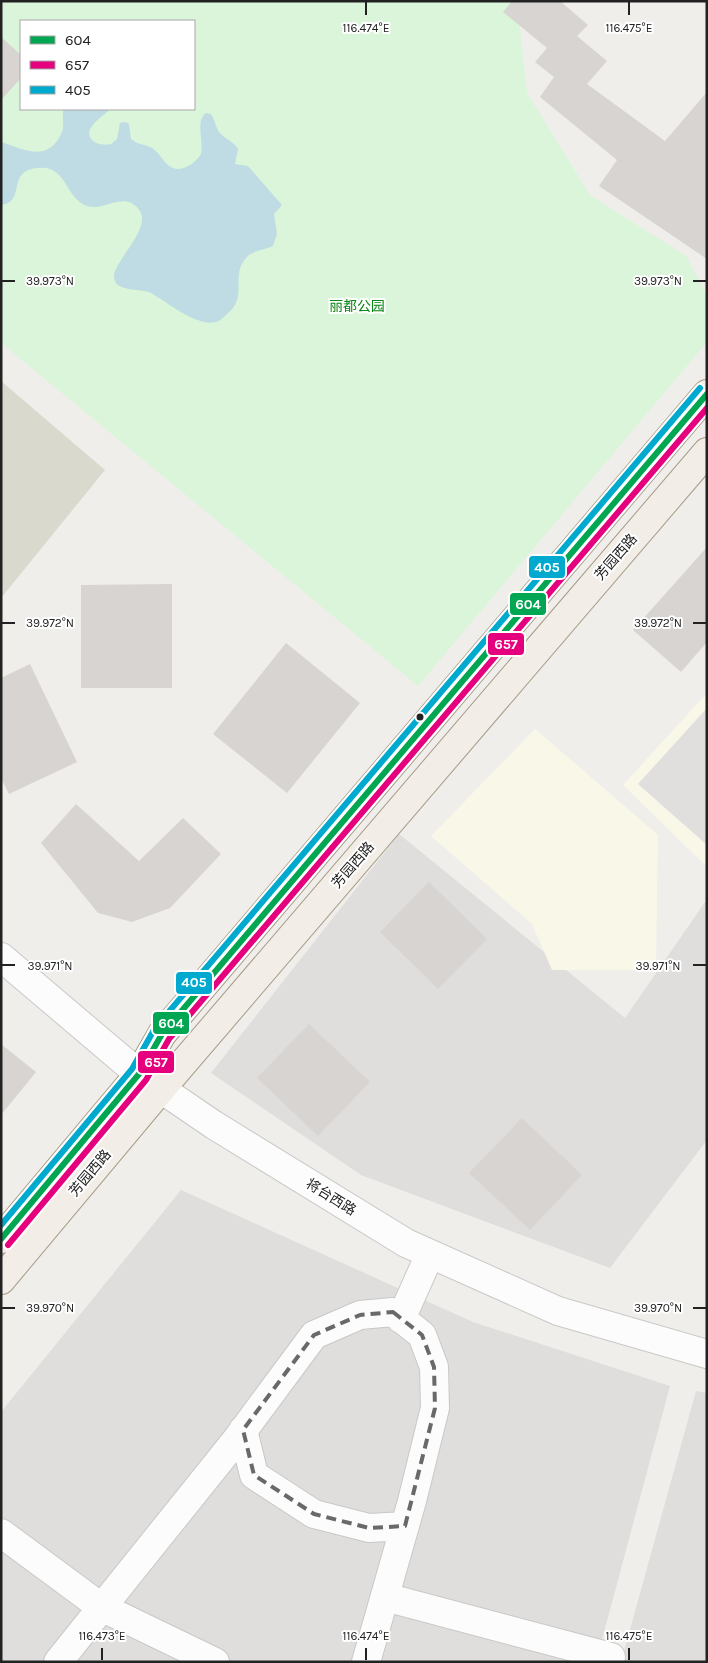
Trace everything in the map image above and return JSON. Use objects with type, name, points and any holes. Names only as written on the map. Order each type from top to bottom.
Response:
[{"type":"main road","name":"芳园西路","points":[[1,1280],[150,1081],[162,1034],[707,394]]},
{"type":"main road","name":"芳园西路","points":[[1,1239],[150,1081],[707,452]]},
{"type":"street","name":"将台西路","points":[[1,957],[150,1081],[214,1125],[406,1243],[558,1311],[707,1354]]},
{"type":"street","points":[[401,1319],[430,1254]]},
{"type":"street","points":[[58,1662],[243,1430],[314,1335],[360,1315],[392,1312],[422,1335],[434,1368],[435,1408],[405,1526],[366,1662]]},
{"type":"street","points":[[243,1430],[254,1475],[314,1514],[369,1528],[405,1526]]},
{"type":"street","points":[[1,1533],[101,1608],[215,1662]]},
{"type":"street","points":[[385,1596],[611,1658]]},
{"type":"highlighted area","points":[[393,1312],[422,1335],[434,1367],[435,1408],[405,1526],[369,1528],[314,1514],[254,1475],[243,1430],[314,1335],[360,1315]]},
{"type":"shaded area","points":[[1,381],[105,470],[1,598]]},
{"type":"shaded area","points":[[707,693],[707,867],[623,785]]},
{"type":"shaded area","points":[[707,708],[707,845],[638,784]]},
{"type":"shaded area","points":[[535,729],[658,835],[656,970],[552,970],[532,924],[431,836]]},
{"type":"shaded area","points":[[399,834],[625,1018],[705,902],[707,904],[707,1140],[610,1268],[361,1175],[211,1073]]},
{"type":"shaded area","points":[[181,1190],[473,1322],[670,1386],[596,1662],[1,1662],[1,1412]]},
{"type":"shaded area","points":[[696,1391],[707,1393],[707,1662],[621,1662]]},
{"type":"green space","name":"丽都公园","points":[[1,1],[513,1],[518,8],[527,93],[590,195],[686,256],[707,295],[707,342],[418,686],[1,343]]},
{"type":"water","points":[[64,110],[109,110],[91,127],[89,136],[94,142],[111,144],[117,139],[120,123],[126,122],[129,124],[131,139],[152,148],[172,168],[182,169],[191,165],[201,154],[201,121],[206,113],[211,114],[222,135],[238,149],[235,164],[248,166],[282,205],[274,214],[277,234],[273,246],[249,255],[241,265],[237,300],[234,307],[221,320],[208,323],[200,321],[182,313],[151,293],[123,288],[118,285],[114,276],[116,269],[141,226],[142,218],[140,211],[134,205],[121,201],[94,207],[87,206],[79,202],[60,176],[54,171],[47,168],[37,168],[23,173],[18,182],[14,197],[10,202],[1,205],[1,142],[27,151],[36,152],[50,148],[57,142],[62,132]]},
{"type":"building","points":[[512,1],[560,1],[588,25],[577,36],[607,61],[587,84],[665,141],[707,92],[707,259],[599,186],[617,160],[540,97],[554,77],[535,62],[547,48],[503,12]]},
{"type":"building","points":[[1,37],[20,54],[20,79],[1,100]]},
{"type":"building","points":[[707,547],[707,642],[681,672],[633,630]]},
{"type":"building","points":[[172,584],[172,688],[81,688],[81,585]]},
{"type":"building","points":[[286,643],[360,703],[287,793],[213,734]]},
{"type":"building","points":[[30,664],[77,762],[9,794],[1,778],[1,678]]},
{"type":"building","points":[[76,804],[139,861],[183,818],[221,854],[170,908],[132,922],[98,913],[41,843]]},
{"type":"building","points":[[429,882],[487,939],[438,989],[380,932]]},
{"type":"building","points":[[309,1024],[370,1082],[318,1136],[257,1078]]},
{"type":"building","points":[[1,1044],[36,1072],[1,1115]]},
{"type":"building","points":[[522,1118],[582,1175],[530,1230],[469,1173]]},
{"type":"transit line","name":"405","points":[[1,1225],[132,1069],[155,1028],[700,388]]},
{"type":"transit line","name":"604","points":[[1,1239],[139,1074],[162,1034],[707,394]]},
{"type":"transit line","name":"657","points":[[8,1245],[146,1080],[169,1039],[707,408]]}]
